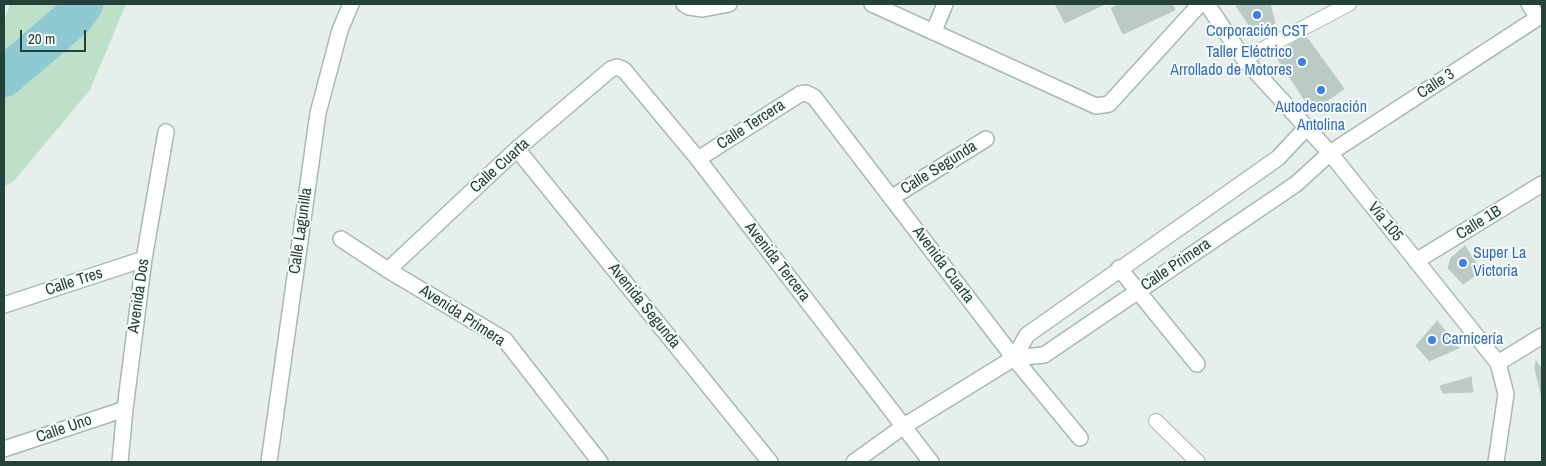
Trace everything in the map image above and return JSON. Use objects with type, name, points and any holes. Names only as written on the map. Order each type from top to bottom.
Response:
[{"type":"street","name":"Calle Lagunilla","points":[[269,462],[318,113],[340,30],[351,4]]},
{"type":"street","points":[[684,4],[689,7],[703,9],[729,4]]},
{"type":"street","points":[[872,4],[1096,106],[1109,104],[1200,4]]},
{"type":"street","points":[[934,31],[945,4]]},
{"type":"street","name":"Vía 105","points":[[1207,4],[1244,59],[1330,153],[1498,363],[1506,394],[1496,462]]},
{"type":"street","points":[[1529,4],[1540,17]]},
{"type":"street","name":"Calle 3","points":[[1330,153],[1540,17]]},
{"type":"street","name":"Calle Cuarta","points":[[388,270],[517,149],[611,69],[617,67]]},
{"type":"street","name":"Avenida Tercera","points":[[617,67],[624,70],[698,160],[931,462]]},
{"type":"street","name":"Calle Tercera","points":[[698,160],[800,94],[806,93]]},
{"type":"street","name":"Avenida Cuarta","points":[[806,93],[814,97],[1014,358],[1080,438]]},
{"type":"street","name":"Calle Primera","points":[[1014,358],[1027,335],[1119,268],[1278,158],[1306,128]]},
{"type":"street","name":"Avenida Dos","points":[[120,462],[124,409],[144,259],[166,132]]},
{"type":"street","name":"Calle Segunda","points":[[891,198],[986,139]]},
{"type":"street","name":"Avenida Segunda","points":[[517,149],[770,462]]},
{"type":"street","name":"Calle Primera","points":[[854,462],[904,426],[1014,358],[1044,355],[1296,184],[1330,153]]},
{"type":"street","name":"Calle 1B","points":[[1416,261],[1542,184]]},
{"type":"street","name":"Avenida Primera","points":[[341,239],[388,270],[505,340],[600,462]]},
{"type":"street","name":"Calle Tres","points":[[4,305],[144,259]]},
{"type":"street","points":[[1119,268],[1197,364]]},
{"type":"street","points":[[1498,363],[1542,336]]},
{"type":"street","name":"Calle Uno","points":[[4,449],[124,409]]},
{"type":"lane","points":[[1244,59],[1349,4]]},
{"type":"lane","points":[[1156,421],[1198,462]]},
{"type":"green space","points":[[10,4],[126,4],[90,90],[13,182],[4,186],[4,22]]},
{"type":"building","points":[[1055,4],[1105,4],[1065,23]]},
{"type":"building","points":[[1121,4],[1172,4],[1175,10],[1123,34],[1111,8]]},
{"type":"building","name":"Corporación CST","points":[[1270,4],[1275,23],[1255,34],[1236,6]]},
{"type":"building","name":"Taller Eléctrico Arrollado de Motores","points":[[1305,35],[1329,68],[1298,90],[1275,55]]},
{"type":"building","name":"Autodecoración Antolina","points":[[1329,68],[1344,89],[1312,111],[1298,90]]},
{"type":"building","name":"Super La Victoria","points":[[1465,246],[1481,271],[1463,284],[1448,268],[1451,258]]},
{"type":"building","name":"Carnicería","points":[[1437,321],[1449,335],[1426,357],[1416,346]]},
{"type":"building","points":[[1449,335],[1459,348],[1429,361],[1426,357]]},
{"type":"building","points":[[1536,361],[1542,369],[1542,398],[1535,369]]},
{"type":"building","points":[[1471,377],[1473,392],[1443,393],[1440,386]]},
{"type":"waterway","points":[[4,77],[74,17],[83,4]]},
{"type":"place","name":"Corporación CST","points":[[1257,15]]},
{"type":"place","name":"Taller Eléctrico Arrollado de Motores","points":[[1302,62]]},
{"type":"place","name":"Autodecoración Antolina","points":[[1321,90]]},
{"type":"place","name":"Super La Victoria","points":[[1463,263]]},
{"type":"place","name":"Carnicería","points":[[1432,340]]}]
